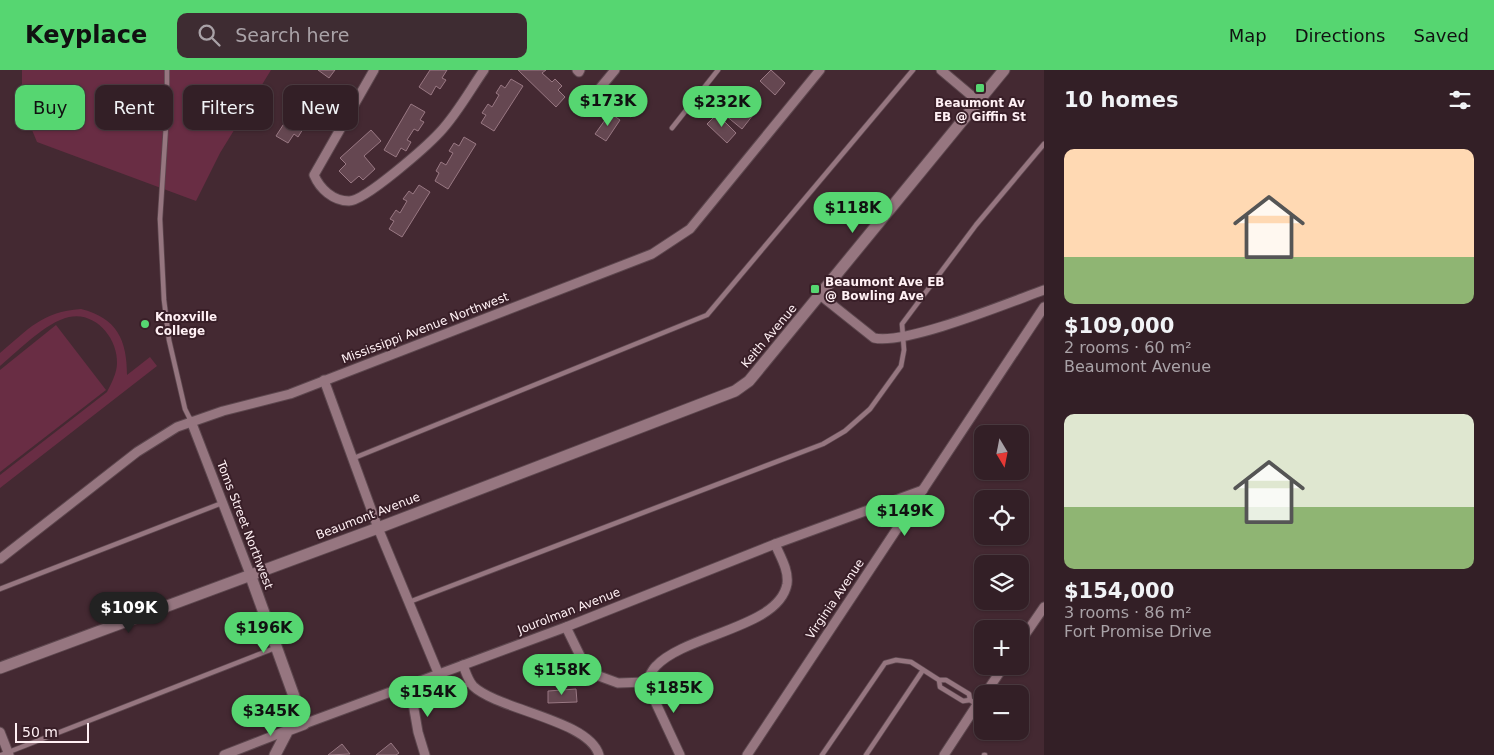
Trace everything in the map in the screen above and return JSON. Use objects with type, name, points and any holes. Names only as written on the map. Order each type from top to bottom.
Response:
[{"type":"street","points":[[374,70],[314,175],[318,184],[325,192],[338,199],[349,201],[357,199],[375,188],[440,132],[484,70]]},
{"type":"street","points":[[581,111],[615,70]]},
{"type":"street","name":"Mississippi Avenue Northwest","points":[[0,559],[137,452],[177,427],[191,421],[258,404],[324,380],[652,254],[690,229],[820,70]]},
{"type":"street","points":[[941,70],[979,102]]},
{"type":"street","name":"Keith Avenue","points":[[744,385],[1004,70]]},
{"type":"street","points":[[820,295],[874,338],[884,340],[903,338],[1044,290]]},
{"type":"street","name":"Virginia Avenue","points":[[747,755],[1044,307]]},
{"type":"street","points":[[324,380],[378,528],[439,675]]},
{"type":"street","name":"Beaumont Avenue","points":[[0,668],[378,528],[736,391],[744,385]]},
{"type":"street","name":"Toms Street Northwest","points":[[191,421],[250,574],[304,724]]},
{"type":"street","name":"Jourolman Avenue","points":[[224,755],[566,628],[775,544],[923,490]]},
{"type":"street","points":[[646,682],[656,666],[674,654],[695,642],[752,619],[772,608],[782,595],[787,584],[787,572],[775,544]]},
{"type":"street","points":[[1029,629],[1044,607]]},
{"type":"street","points":[[566,628],[588,672],[618,683],[646,682]]},
{"type":"street","points":[[463,665],[471,682],[490,697],[540,715],[581,735],[591,743],[598,755]]},
{"type":"street","points":[[646,682],[680,755]]},
{"type":"street","points":[[410,686],[425,755]]},
{"type":"street","points":[[944,755],[974,704]]},
{"type":"street","points":[[275,755],[288,730]]},
{"type":"street","points":[[0,732],[6,754]]},
{"type":"lane","points":[[167,70],[166,125],[160,219],[164,300],[169,340],[185,410],[191,421]]},
{"type":"lane","points":[[672,128],[718,70]]},
{"type":"lane","points":[[354,458],[708,315],[913,70]]},
{"type":"lane","points":[[409,602],[823,444],[845,431],[870,409],[901,366],[904,350],[902,324],[976,226],[1044,144]]},
{"type":"lane","points":[[0,589],[222,504]]},
{"type":"lane","points":[[6,754],[276,648]]},
{"type":"lane","points":[[822,755],[885,663],[896,660],[910,662],[939,680],[946,680],[974,699]]},
{"type":"lane","points":[[866,755],[923,670]]},
{"type":"lane","points":[[939,680],[940,687],[963,701],[974,701]]},
{"type":"lane","points":[[412,701],[429,702],[444,698],[471,682]]},
{"type":"shaded area","points":[[22,70],[271,70],[262,85],[183,85],[183,130],[234,130],[220,153],[196,201],[37,142],[32,130],[85,130],[85,85],[22,85]]},
{"type":"shaded area","points":[[81,309],[103,318],[117,332],[125,351],[127,375],[150,357],[157,366],[0,488],[0,475],[107,392],[112,382],[117,363],[114,344],[103,328],[96,322],[79,316],[69,317],[51,325],[0,366],[0,353],[36,323],[56,314]]},
{"type":"shaded area","points":[[56,325],[106,390],[0,472],[0,370]]},
{"type":"building","points":[[318,70],[335,70],[329,78]]},
{"type":"building","points":[[430,70],[447,70],[442,78],[446,80],[440,89],[436,86],[431,95],[419,87]]},
{"type":"building","points":[[518,70],[546,70],[542,73],[552,82],[555,79],[562,86],[558,90],[565,97],[556,107]]},
{"type":"building","points":[[771,70],[785,83],[775,95],[760,81]]},
{"type":"building","points":[[511,79],[523,86],[494,131],[481,123],[486,115],[482,113],[488,104],[492,107],[499,95],[496,93],[501,85],[505,88]]},
{"type":"building","points":[[628,98],[639,106],[631,117],[620,110]]},
{"type":"building","points":[[736,102],[753,115],[742,129],[725,115]]},
{"type":"building","points":[[411,104],[425,112],[420,120],[424,122],[418,131],[414,129],[407,140],[411,142],[406,151],[401,148],[396,157],[384,150]]},
{"type":"building","points":[[610,113],[620,120],[606,141],[595,134]]},
{"type":"building","points":[[717,114],[736,133],[727,143],[707,124]]},
{"type":"building","points":[[283,125],[283,130],[302,130],[298,137],[294,134],[288,143],[276,136]]},
{"type":"building","points":[[371,130],[381,141],[364,156],[375,169],[363,180],[359,176],[351,183],[339,171],[346,164],[340,158]]},
{"type":"building","points":[[464,137],[476,144],[448,189],[435,181],[439,173],[436,171],[441,162],[446,165],[453,153],[449,151],[454,143],[459,146]]},
{"type":"building","points":[[419,185],[430,192],[402,237],[389,229],[394,221],[390,219],[396,210],[400,213],[407,201],[403,199],[409,191],[413,194]]},
{"type":"building","points":[[576,689],[577,702],[548,703],[548,691]]},
{"type":"building","points":[[391,743],[399,753],[396,755],[376,755]]},
{"type":"building","points":[[342,744],[350,754],[328,755]]},
{"type":"place","name":"Beaumont Av EB @ Giffin St","points":[[980,88]]},
{"type":"place","name":"Beaumont Ave EB @ Bowling Ave","points":[[815,289]]},
{"type":"place","name":"Knoxville College","points":[[145,324]]}]
